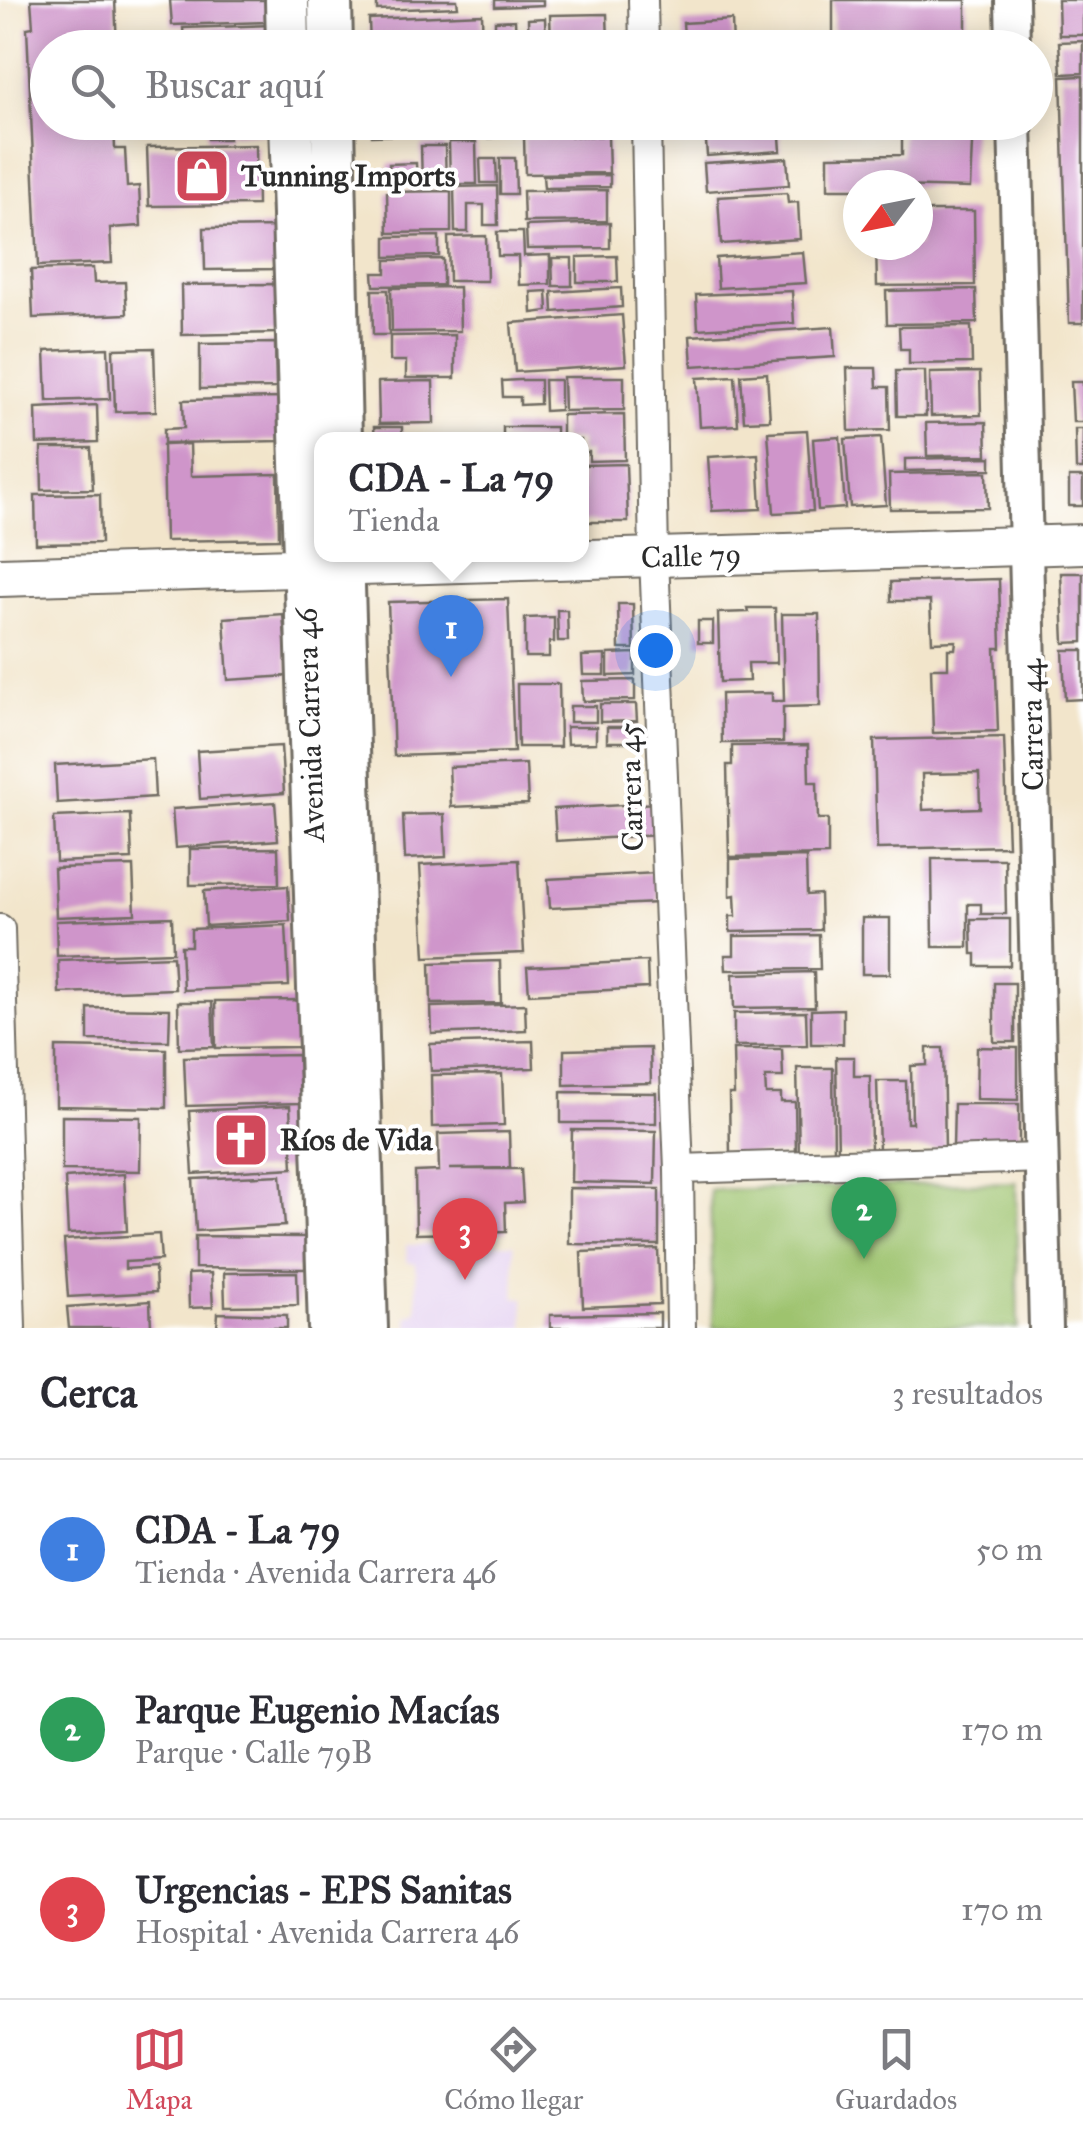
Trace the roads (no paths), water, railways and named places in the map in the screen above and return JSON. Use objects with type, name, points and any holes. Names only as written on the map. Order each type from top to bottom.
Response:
[{"type":"main road","points":[[287,0],[288,30]]},
{"type":"main road","points":[[330,0],[331,30]]},
{"type":"main road","name":"Avenida Carrera 46","points":[[293,140],[318,432]]},
{"type":"main road","points":[[334,140],[340,432]]},
{"type":"main road","name":"Calle 79","points":[[589,558],[1083,544]]},
{"type":"main road","name":"Calle 79","points":[[0,576],[384,562]]},
{"type":"main road","name":"Avenida Carrera 46","points":[[330,563],[330,1328]]},
{"type":"main road","name":"Avenida Carrera 46","points":[[330,563],[366,1328]]},
{"type":"street","points":[[643,0],[644,30]]},
{"type":"street","points":[[1012,0],[1013,30]]},
{"type":"street","name":"Carrera 45","points":[[646,140],[654,557],[679,1169],[681,1328]]},
{"type":"street","name":"Carrera 44","points":[[1016,140],[1046,1328]]},
{"type":"street","points":[[0,929],[11,1328]]},
{"type":"street","points":[[679,1169],[1042,1158]]},
{"type":"place","name":"Tunning Imports","points":[[202,176]]},
{"type":"place","name":"CDA - La 79","points":[[451,677]]},
{"type":"place","name":"Ríos de Vida","points":[[241,1140]]},
{"type":"place","name":"Parque Eugenio Macías","points":[[864,1259]]},
{"type":"place","name":"Urgencias - EPS Sanitas","points":[[465,1280]]}]
